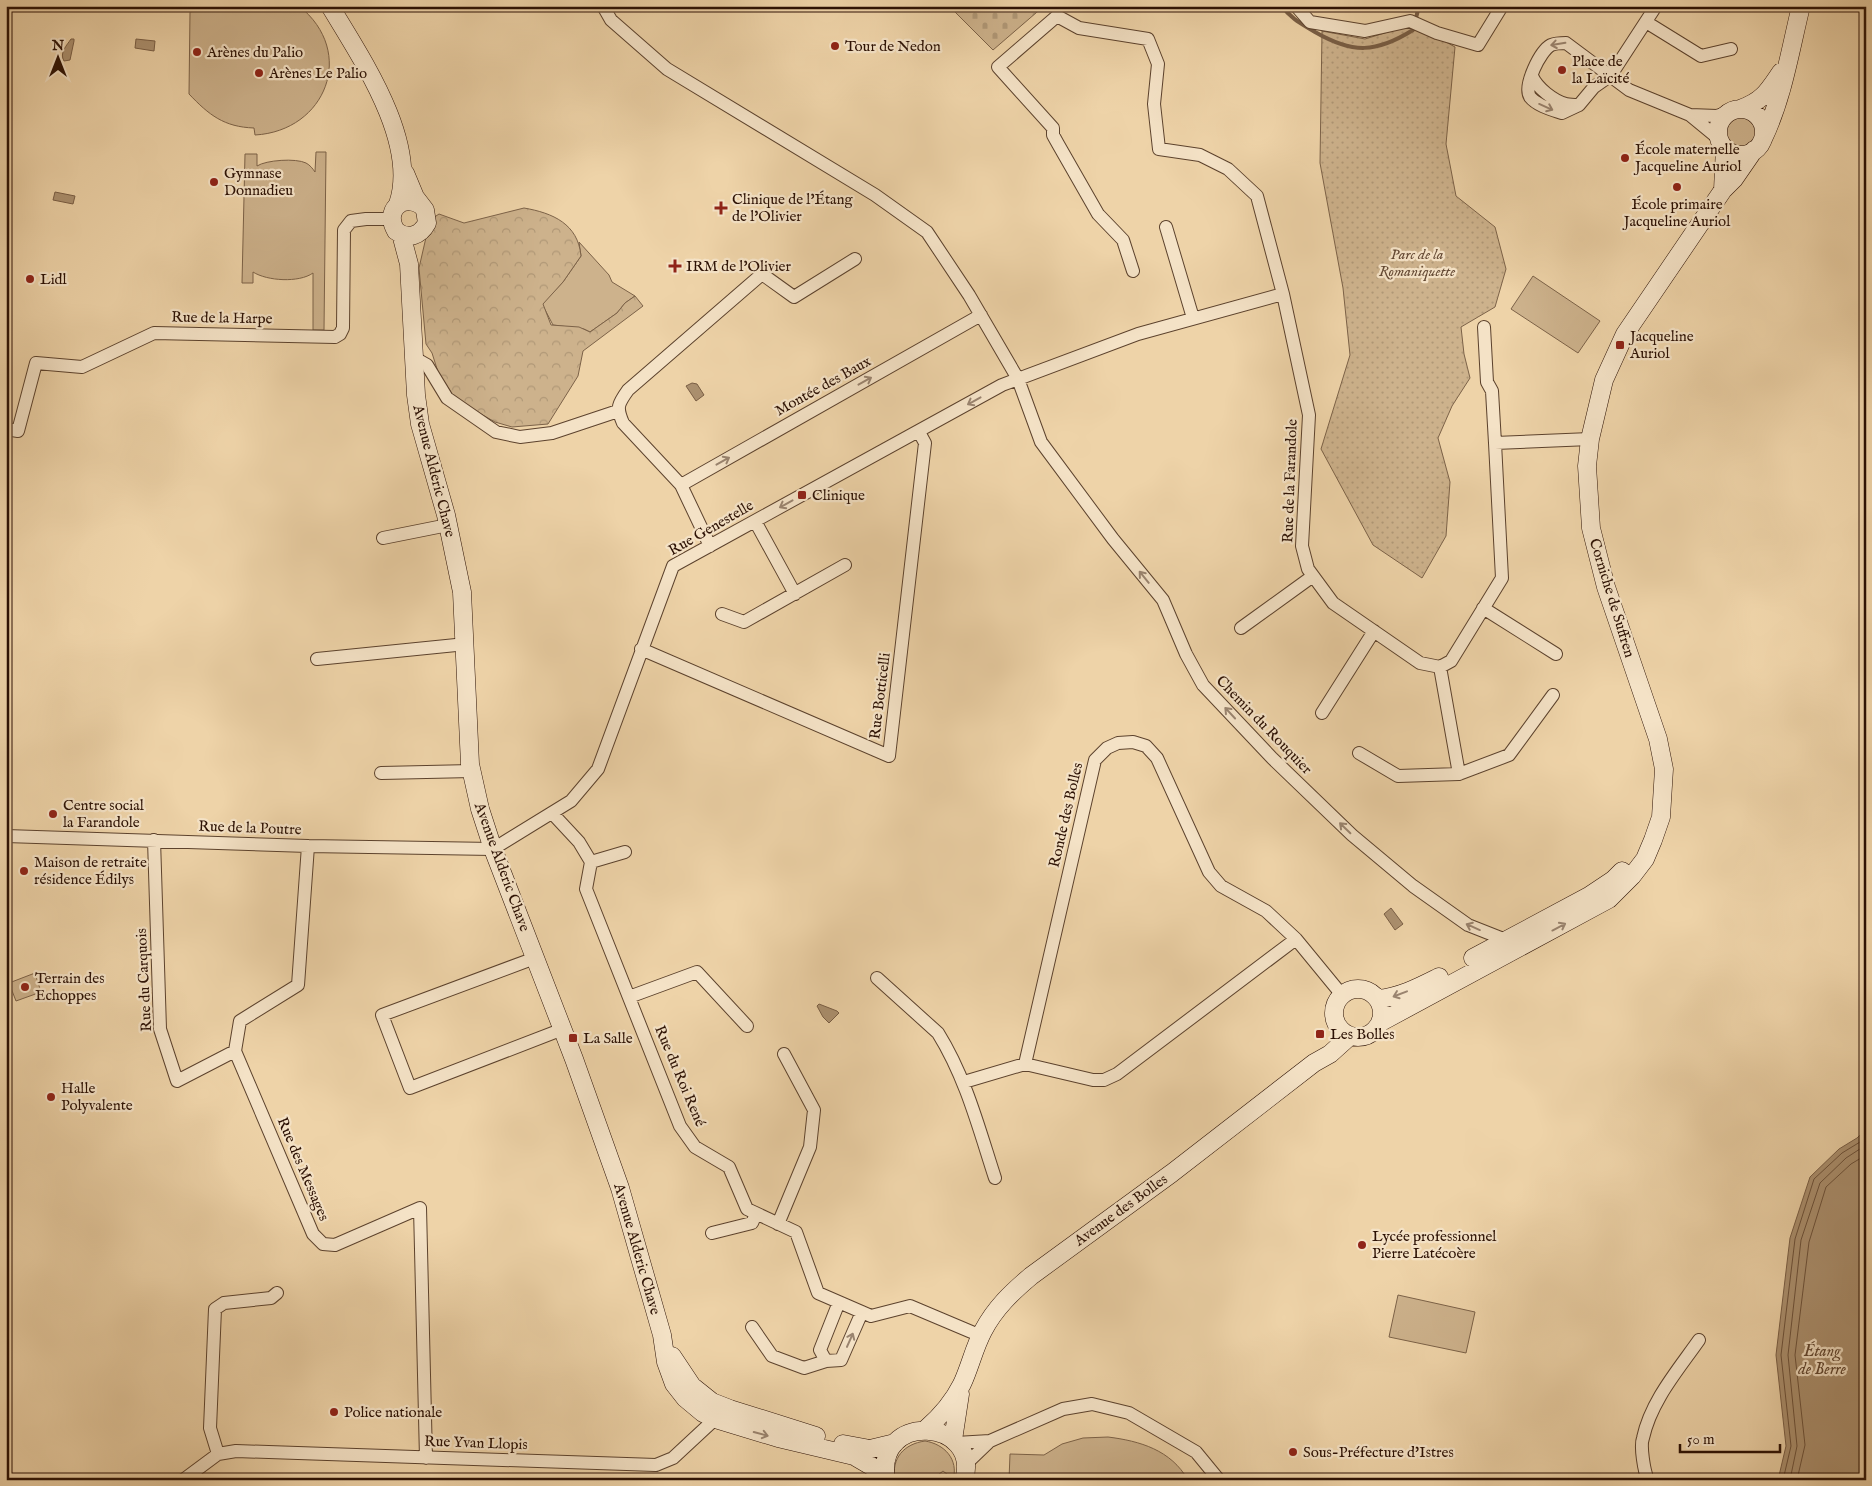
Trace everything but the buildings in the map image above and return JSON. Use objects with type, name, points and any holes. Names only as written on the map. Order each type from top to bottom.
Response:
[{"type":"main road","points":[[330,6],[378,88],[394,128],[402,164],[415,197],[425,210],[427,223],[414,236],[401,234],[396,231],[395,212],[402,192],[402,164]]},
{"type":"main road","name":"Corniche de Suffren","points":[[1511,945],[1609,899],[1632,876],[1645,859],[1661,817],[1664,769],[1658,739],[1606,587],[1591,528],[1587,466],[1590,439],[1604,380],[1625,334],[1723,190],[1734,179],[1759,144],[1773,119],[1801,6]]},
{"type":"main road","name":"Corniche de Suffren","points":[[1734,111],[1752,105],[1760,99],[1771,88],[1787,63]]},
{"type":"main road","points":[[1721,143],[1736,154],[1749,153],[1759,144],[1763,124],[1754,113],[1734,111],[1719,124],[1723,190]]},
{"type":"main road","points":[[395,212],[410,201],[421,205]]},
{"type":"main road","name":"Avenue Alderic Chave","points":[[409,264],[414,242],[419,233]]},
{"type":"main road","name":"Avenue Alderic Chave","points":[[401,234],[409,264],[413,357],[420,424],[448,525],[462,592],[466,644],[466,710],[472,771],[480,809],[493,849],[563,1030],[620,1188],[662,1335],[666,1362],[674,1384],[685,1398],[703,1413],[719,1412],[856,1448],[870,1449],[895,1443],[914,1431],[926,1429]]},
{"type":"main road","points":[[1378,999],[1392,998],[1403,994],[1511,945]]},
{"type":"main road","points":[[1381,1022],[1382,1008],[1378,999],[1368,991],[1351,990],[1342,995],[1336,1002],[1334,1009],[1343,1030],[1365,1036],[1372,1033],[1381,1022],[1511,945]]},
{"type":"main road","name":"Avenue des Bolles","points":[[926,1429],[940,1417],[962,1384],[981,1336],[997,1308],[1031,1276],[1180,1167],[1314,1063],[1330,1054],[1343,1030]]},
{"type":"main road","name":"Avenue des Bolles","points":[[954,1441],[962,1384]]},
{"type":"main road","name":"Avenue Alderic Chave","points":[[719,1412],[778,1438],[854,1456],[878,1470],[886,1479]]},
{"type":"main road","points":[[926,1429],[942,1433],[954,1441],[962,1451],[965,1472]]},
{"type":"main road","points":[[886,1479],[886,1460],[895,1443]]},
{"type":"street","name":"Chemin du Rouquier","points":[[603,6],[611,20],[667,69],[875,195],[927,232],[981,316],[1018,379],[1041,442],[1113,539],[1163,600],[1186,654],[1203,685],[1272,758],[1352,835],[1413,886],[1468,925],[1511,945]]},
{"type":"street","points":[[1296,6],[1310,22],[1364,31],[1410,21],[1437,33],[1478,44],[1502,6]]},
{"type":"street","points":[[1656,6],[1611,75],[1594,86],[1579,105],[1562,113],[1545,107],[1531,98],[1528,91],[1528,81],[1532,76],[1539,57],[1549,46],[1566,42],[1611,75],[1630,90],[1690,115],[1721,143]]},
{"type":"street","name":"Rue de la Farandole","points":[[1133,271],[1123,240],[1098,214],[1053,135],[1053,128],[998,67],[1057,16],[1079,28],[1148,39],[1158,64],[1154,104],[1159,149],[1200,155],[1228,169],[1257,196],[1283,294],[1309,415],[1302,546],[1308,569],[1334,603],[1420,663],[1440,668]]},
{"type":"street","points":[[1646,22],[1701,56],[1731,49]]},
{"type":"street","points":[[1690,115],[1717,116],[1734,111]]},
{"type":"street","name":"Rue de la Harpe","points":[[6,429],[18,431],[36,363],[82,367],[154,333],[335,337],[340,334],[343,328],[344,230],[351,221],[395,212]]},
{"type":"street","points":[[1166,227],[1194,318]]},
{"type":"street","points":[[710,546],[681,484],[623,423],[618,411],[620,401],[628,390],[762,274],[794,297],[855,258]]},
{"type":"street","points":[[1018,379],[1138,334],[1283,294]]},
{"type":"street","name":"Montée des Baux","points":[[681,484],[981,316]]},
{"type":"street","points":[[1459,774],[1440,668],[1450,660],[1502,578],[1492,391],[1487,382],[1484,327]]},
{"type":"street","points":[[413,357],[427,366],[447,398],[496,432],[520,437],[552,433],[618,411]]},
{"type":"street","name":"Rue Genestelle","points":[[493,849],[570,801],[598,769],[673,566],[1002,385],[1018,379]]},
{"type":"street","name":"Rue Botticelli","points":[[641,649],[889,756],[925,443],[919,432]]},
{"type":"street","points":[[1495,443],[1590,439]]},
{"type":"street","points":[[755,521],[795,594]]},
{"type":"street","points":[[383,538],[448,525]]},
{"type":"street","points":[[722,614],[744,622],[845,565]]},
{"type":"street","points":[[1241,628],[1313,576]]},
{"type":"street","points":[[1483,608],[1556,654]]},
{"type":"street","points":[[1322,713],[1374,631]]},
{"type":"street","points":[[317,659],[466,644]]},
{"type":"street","points":[[1359,753],[1398,776],[1459,774],[1509,755],[1553,695]]},
{"type":"street","name":"Ronde des Bolles","points":[[1025,1064],[1096,760],[1106,748],[1118,743],[1133,742],[1146,746],[1157,758],[1209,872],[1221,886],[1266,911],[1296,940],[1342,995]]},
{"type":"street","points":[[380,773],[472,771]]},
{"type":"street","points":[[552,813],[578,842],[590,862],[625,852]]},
{"type":"street","name":"Rue de la Poutre","points":[[6,836],[308,846],[493,849]]},
{"type":"street","name":"Rue du Carquois","points":[[154,840],[160,1029],[177,1081],[235,1051]]},
{"type":"street","points":[[235,1051],[240,1022],[298,985],[308,846]]},
{"type":"street","name":"Rue du Roi René","points":[[590,862],[586,888],[680,1126],[695,1147],[729,1167],[747,1209],[796,1232],[818,1293],[871,1316],[910,1306],[981,1336]]},
{"type":"street","points":[[964,1082],[1025,1064],[1092,1080],[1104,1080],[1117,1074],[1296,940]]},
{"type":"street","points":[[535,958],[382,1014],[406,1078],[410,1088],[563,1030]]},
{"type":"street","points":[[629,997],[696,972],[747,1026]]},
{"type":"street","points":[[877,978],[938,1033],[964,1082],[995,1178]]},
{"type":"street","name":"Rue des Messages","points":[[235,1051],[313,1234],[323,1244],[336,1245],[420,1208],[426,1458]]},
{"type":"street","points":[[778,1224],[810,1146],[814,1110],[784,1054]]},
{"type":"street","points":[[712,1233],[752,1223],[756,1214]]},
{"type":"street","points":[[218,1454],[210,1428],[215,1309],[224,1303],[271,1298],[277,1293]]},
{"type":"street","points":[[826,1361],[820,1350],[839,1302]]},
{"type":"street","points":[[752,1326],[772,1356],[804,1368],[826,1361],[841,1360],[862,1312]]},
{"type":"street","points":[[1648,1480],[1642,1439],[1656,1404],[1699,1340]]},
{"type":"street","points":[[954,1441],[990,1441],[1063,1409],[1092,1404],[1129,1412],[1196,1452],[1219,1480]]},
{"type":"street","name":"Rue Yvan Llopis","points":[[183,1480],[218,1454],[236,1451],[656,1465],[673,1458],[719,1412]]},
{"type":"street","points":[[965,1472],[990,1441]]},
{"type":"green space","name":"Arènes Le Palio","points":[[195,6],[299,6],[317,25],[327,45],[329,66],[325,86],[315,105],[300,120],[280,130],[255,135],[254,128],[234,125],[210,114],[189,94],[190,12],[195,11]]},
{"type":"green space","points":[[949,6],[1044,6],[993,50]]},
{"type":"green space","name":"Parc de la Romaniquette","points":[[1414,24],[1455,47],[1446,144],[1456,196],[1495,227],[1506,269],[1495,307],[1461,327],[1464,354],[1470,378],[1452,406],[1438,438],[1450,482],[1446,536],[1422,578],[1373,545],[1321,449],[1350,355],[1343,288],[1320,163],[1322,31],[1365,39]]},
{"type":"green space","points":[[1741,117],[1747,118],[1752,122],[1756,127],[1756,139],[1752,144],[1747,148],[1741,149],[1735,148],[1730,144],[1726,139],[1725,133],[1726,127],[1730,122],[1735,118]]},
{"type":"green space","points":[[316,152],[326,152],[324,330],[313,330],[313,273],[300,278],[283,280],[253,272],[253,283],[242,283],[245,154],[257,154],[257,166],[274,161],[301,161],[315,172]]},
{"type":"green space","points":[[524,208],[545,213],[562,222],[575,236],[579,245],[581,256],[563,282],[543,304],[551,325],[579,327],[590,332],[617,313],[625,303],[635,296],[643,306],[583,351],[578,376],[548,424],[512,427],[495,422],[456,400],[438,372],[432,353],[426,344],[419,268],[430,220],[439,214],[464,223]]},
{"type":"green space","points":[[579,242],[609,275],[612,282],[635,296],[625,303],[617,313],[590,332],[584,329],[553,325],[542,304],[563,282],[581,256]]},
{"type":"green space","points":[[1533,276],[1600,321],[1578,353],[1511,309]]},
{"type":"green space","name":"Terrain des Echoppes","points":[[35,973],[41,992],[16,1001],[9,983]]},
{"type":"green space","points":[[1398,1295],[1475,1312],[1466,1353],[1389,1337]]},
{"type":"green space","points":[[1108,1437],[1143,1444],[1164,1454],[1173,1461],[1188,1480],[1009,1480],[1010,1454],[1044,1455],[1062,1444],[1083,1438]]},
{"type":"green space","points":[[925,1441],[944,1449],[952,1459],[954,1465],[953,1480],[946,1480],[948,1475],[943,1471],[938,1475],[939,1480],[895,1480],[895,1465],[901,1453],[911,1445]]},
{"type":"water","points":[[71,39],[74,39],[74,41],[70,60],[64,61],[62,55]]},
{"type":"water","points":[[136,39],[155,41],[154,51],[135,48]]},
{"type":"water","points":[[55,192],[75,196],[73,204],[53,200]]},
{"type":"water","points":[[692,383],[697,384],[704,395],[696,401],[686,386]]},
{"type":"water","points":[[1391,908],[1403,924],[1395,930],[1384,914]]},
{"type":"water","points":[[819,1004],[839,1013],[829,1023],[817,1006]]},
{"type":"water","name":"Étang de Berre","points":[[1866,1129],[1866,1480],[1778,1480],[1786,1446],[1776,1355],[1790,1238],[1810,1177],[1839,1149],[1857,1138]]},
{"type":"waterway","points":[[1282,6],[1285,11],[1301,24],[1329,39],[1353,47],[1376,47],[1400,38],[1413,30]]},
{"type":"waterway","points":[[1416,18],[1419,6]]},
{"type":"place","name":"Tour de Nedon","points":[[835,46]]},
{"type":"place","name":"Arènes du Palio","points":[[197,52]]},
{"type":"place","name":"Place de la Laïcité","points":[[1562,70]]},
{"type":"place","name":"Arènes Le Palio","points":[[259,73]]},
{"type":"place","name":"École maternelle Jacqueline Auriol","points":[[1625,158]]},
{"type":"place","name":"Gymnase Donnadieu","points":[[214,182]]},
{"type":"place","name":"École primaire Jacqueline Auriol","points":[[1677,187]]},
{"type":"place","name":"Clinique de l'Étang de l'Olivier","points":[[721,208]]},
{"type":"place","name":"IRM de l'Olivier","points":[[675,266]]},
{"type":"place","name":"Lidl","points":[[30,279]]},
{"type":"place","name":"Jacqueline Auriol","points":[[1620,345]]},
{"type":"place","name":"Clinique","points":[[802,495]]},
{"type":"place","name":"Centre social la Farandole","points":[[53,814]]},
{"type":"place","name":"Maison de retraite résidence Édilys","points":[[24,871]]},
{"type":"place","name":"Terrain des Echoppes","points":[[25,987]]},
{"type":"place","name":"Les Bolles","points":[[1320,1034]]},
{"type":"place","name":"La Salle","points":[[573,1038]]},
{"type":"place","name":"Halle Polyvalente","points":[[51,1097]]},
{"type":"place","name":"Lycée professionnel Pierre Latécoère","points":[[1362,1245]]},
{"type":"place","name":"Police nationale","points":[[334,1412]]},
{"type":"place","name":"Sous-Préfecture d'Istres","points":[[1293,1452]]}]
